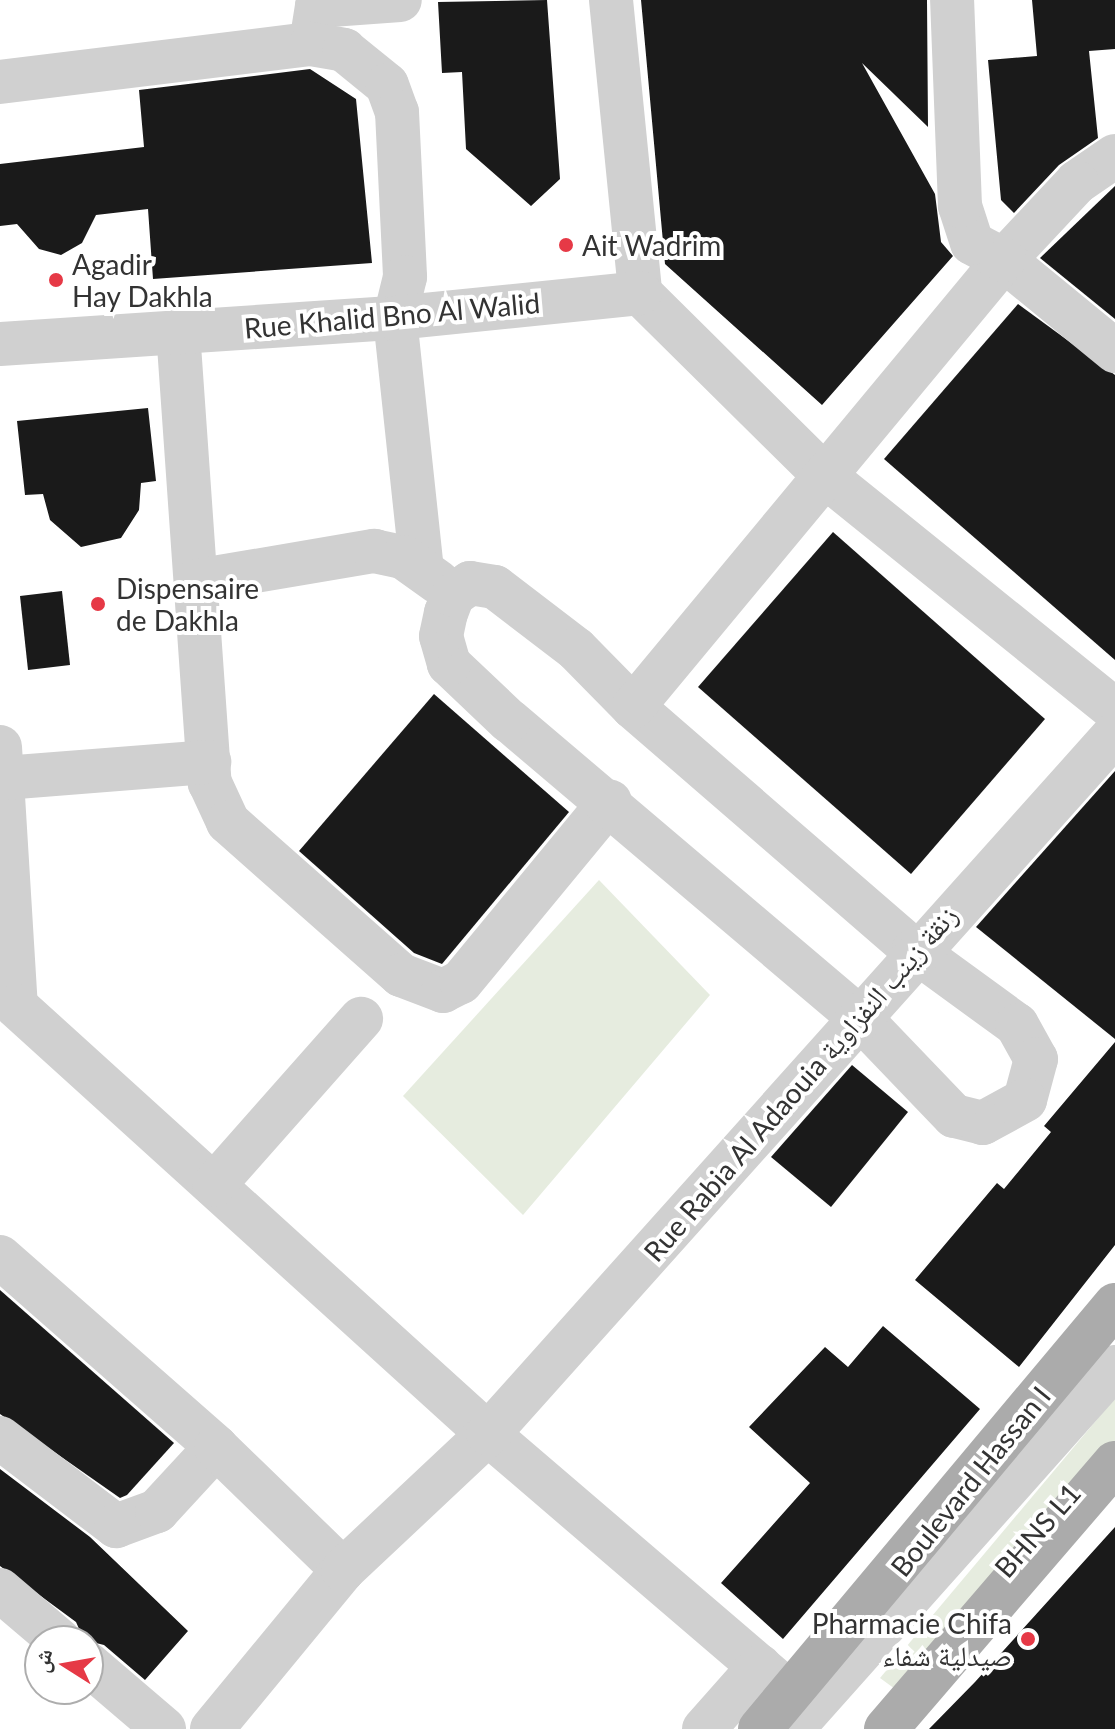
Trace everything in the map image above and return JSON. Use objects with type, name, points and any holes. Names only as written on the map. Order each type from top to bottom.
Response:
[{"type":"main road","name":"Boulevard Hassan I","points":[[760,1729],[781,1696],[1115,1305]]},
{"type":"main road","points":[[886,1729],[1115,1463]]},
{"type":"street","points":[[0,82],[400,0]]},
{"type":"street","points":[[611,0],[640,293],[825,476],[1115,710]]},
{"type":"street","points":[[952,0],[960,206],[972,243],[1004,260],[1115,351]]},
{"type":"street","points":[[196,581],[374,551],[437,582],[495,587],[576,649],[633,707],[914,950],[1028,1038],[1036,1071],[1025,1100],[983,1123],[954,1116],[861,1019],[449,664],[441,636],[437,582],[395,318],[405,277],[397,112],[387,85],[313,16]]},
{"type":"street","points":[[633,707],[1004,260],[1077,182],[1115,156]]},
{"type":"street","name":"Rue Khalid Bno Al Walid","points":[[0,344],[395,318],[640,293]]},
{"type":"street","points":[[178,331],[209,762],[228,822],[401,975],[434,990],[461,982],[610,801]]},
{"type":"street","name":"Rue Rabia Al Adaouia زنقة زينب النفزاوية","points":[[212,1729],[343,1570],[488,1434],[861,1019],[914,950],[1115,734]]},
{"type":"street","points":[[209,762],[2,763],[8,1010],[214,1185],[781,1696]]},
{"type":"street","points":[[214,1185],[361,1019]]},
{"type":"street","points":[[0,1257],[216,1447],[343,1570]]},
{"type":"street","name":"BHNS L1","points":[[704,1729],[781,1696],[1115,1367]]},
{"type":"street","points":[[0,1438],[116,1526],[157,1511],[216,1447]]},
{"type":"street","name":"BHNS L1","points":[[866,1729],[1115,1440]]},
{"type":"street","points":[[0,1590],[41,1625]]},
{"type":"street","points":[[104,1678],[164,1729]]},
{"type":"shaded area","points":[[599,880],[710,995],[523,1215],[403,1096]]},
{"type":"shaded area","points":[[1115,1398],[1115,1452],[906,1697],[880,1678]]},
{"type":"building","points":[[547,0],[560,179],[531,206],[466,149],[462,72],[442,73],[438,2]]},
{"type":"building","points":[[641,0],[927,0],[928,127],[862,63],[935,194],[941,242],[953,256],[822,405],[665,264]]},
{"type":"building","points":[[1032,0],[1115,0],[1115,49],[1089,51],[1098,138],[1059,165],[1014,213],[1001,200],[988,60],[1037,56]]},
{"type":"building","points":[[310,69],[356,99],[372,263],[153,279],[148,209],[96,215],[82,243],[61,255],[39,249],[17,224],[0,226],[0,164],[144,147],[139,90]]},
{"type":"building","points":[[1115,186],[1115,319],[1040,258]]},
{"type":"building","points":[[1018,304],[1115,375],[1115,660],[884,459]]},
{"type":"building","points":[[148,408],[156,481],[141,483],[139,510],[121,538],[81,547],[50,520],[43,494],[25,495],[17,421]]},
{"type":"building","points":[[833,532],[1045,719],[911,874],[698,687]]},
{"type":"building","points":[[62,591],[70,665],[28,670],[20,596]]},
{"type":"building","points":[[434,694],[569,812],[442,964],[414,953],[299,851]]},
{"type":"building","points":[[1115,771],[1115,1039],[976,927]]},
{"type":"building","points":[[1115,1042],[1115,1245],[1019,1367],[915,1280],[997,1183],[1004,1189],[1051,1132],[1044,1126]]},
{"type":"building","points":[[852,1065],[908,1112],[831,1207],[771,1157]]},
{"type":"building","points":[[0,1290],[174,1443],[127,1495],[120,1498],[0,1414]]},
{"type":"building","points":[[883,1326],[980,1409],[783,1639],[721,1583],[810,1483],[749,1427],[825,1347],[848,1367]]},
{"type":"building","points":[[0,1469],[90,1537],[188,1631],[145,1680],[104,1645],[104,1625],[77,1625],[0,1566]]},
{"type":"building","points":[[1115,1527],[1115,1729],[929,1729],[975,1682]]},
{"type":"place","name":"Ait Wadrim","points":[[566,245]]},
{"type":"place","name":"Agadir Hay Dakhla","points":[[56,280]]},
{"type":"place","name":"Dispensaire de Dakhla","points":[[98,604]]},
{"type":"place","name":"Pharmacie Chifa صيدلية شفاء","points":[[1028,1639]]}]
